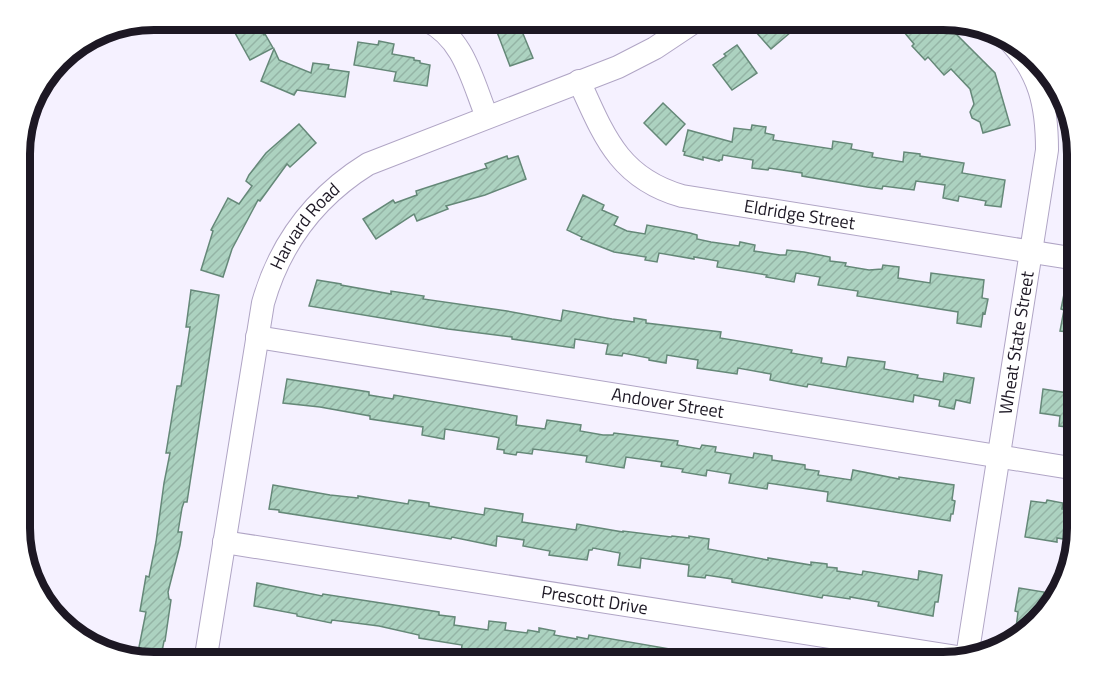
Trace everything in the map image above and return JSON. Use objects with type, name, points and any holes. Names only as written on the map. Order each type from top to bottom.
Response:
[{"type":"street","points":[[444,30],[451,36],[460,50],[487,117]]},
{"type":"street","name":"Harvard Road","points":[[207,652],[263,303],[275,266],[298,227],[328,192],[368,164],[618,67],[655,48],[682,30]]},
{"type":"street","name":"Wheat State Street","points":[[967,649],[1047,150],[1044,101],[1036,79],[1026,62]]},
{"type":"street","name":"Eldridge Street","points":[[579,81],[611,148],[645,181],[667,192],[1067,258]]},
{"type":"street","name":"Andover Street","points":[[257,337],[1067,467]]},
{"type":"street","name":"Prescott Drive","points":[[224,542],[928,652]]},
{"type":"building","points":[[261,30],[273,48],[250,60],[234,31]]},
{"type":"building","points":[[521,30],[533,58],[510,66],[497,32]]},
{"type":"building","points":[[758,30],[793,30],[771,49],[756,32]]},
{"type":"building","points":[[902,30],[953,31],[995,73],[1010,125],[983,133],[980,122],[972,118],[970,112],[974,104],[970,89],[951,69],[944,75],[928,57],[925,60],[912,46],[914,44]]},
{"type":"building","points":[[379,41],[394,44],[392,54],[414,58],[420,63],[430,65],[427,86],[394,81],[396,72],[354,65],[358,42],[378,45]]},
{"type":"building","points":[[737,45],[757,73],[732,90],[713,65]]},
{"type":"building","points":[[274,49],[279,60],[311,73],[313,63],[329,65],[328,69],[349,72],[345,97],[297,90],[294,95],[261,81]]},
{"type":"building","points":[[663,103],[685,124],[666,145],[644,123]]},
{"type":"building","points":[[299,124],[316,143],[290,167],[287,164],[260,201],[258,200],[232,249],[223,277],[201,270],[213,231],[211,230],[228,198],[239,204],[252,186],[246,181],[249,175],[266,153]]},
{"type":"building","points":[[752,125],[766,127],[765,133],[774,135],[773,140],[832,149],[833,141],[852,144],[851,149],[873,153],[872,157],[903,162],[904,152],[964,163],[962,173],[1005,180],[1001,207],[985,205],[986,201],[959,196],[958,201],[943,198],[945,185],[916,181],[914,190],[883,186],[882,189],[802,176],[802,173],[752,168],[753,160],[723,155],[722,160],[719,161],[703,157],[703,160],[684,155],[688,130],[732,142],[734,128],[751,130]]},
{"type":"building","points":[[507,156],[508,159],[518,156],[526,179],[485,195],[446,206],[448,209],[417,221],[414,214],[376,239],[363,219],[393,200],[395,203],[417,195],[416,191],[487,168],[485,164]]},
{"type":"building","points":[[583,195],[604,205],[602,210],[618,217],[614,225],[627,231],[645,234],[647,225],[690,233],[697,235],[697,239],[711,242],[739,246],[740,242],[755,245],[754,251],[780,255],[786,255],[787,250],[804,252],[830,257],[830,261],[846,263],[845,266],[869,270],[882,269],[883,265],[899,267],[898,278],[930,283],[931,273],[984,280],[982,298],[988,299],[981,327],[957,323],[958,312],[857,296],[858,291],[818,285],[820,277],[796,273],[794,282],[717,267],[718,261],[694,257],[694,259],[659,253],[657,262],[645,260],[646,257],[614,252],[581,239],[582,237],[567,230]]},
{"type":"building","points":[[317,280],[391,294],[391,291],[424,296],[423,299],[561,321],[563,310],[634,322],[634,318],[646,320],[646,323],[721,332],[720,338],[792,350],[791,353],[822,358],[821,363],[846,367],[848,357],[885,362],[884,369],[918,375],[917,378],[943,382],[944,373],[974,378],[970,403],[956,400],[954,409],[939,406],[940,400],[914,395],[913,402],[808,384],[807,387],[770,380],[771,374],[738,368],[737,374],[697,368],[698,360],[667,355],[666,363],[623,353],[622,356],[606,354],[608,344],[575,339],[574,348],[309,306]]},
{"type":"building","points":[[191,290],[219,295],[187,502],[184,502],[182,508],[178,532],[182,532],[180,545],[168,592],[171,600],[165,641],[162,652],[138,651],[146,612],[140,611],[146,576],[149,577],[156,542],[170,453],[166,453],[177,386],[181,386],[190,327],[186,327]]},
{"type":"building","points":[[1064,294],[1067,294],[1067,332],[1060,331],[1064,310],[1061,309]]},
{"type":"building","points":[[287,379],[369,392],[369,395],[393,399],[394,395],[517,416],[516,425],[545,429],[547,420],[581,425],[580,431],[603,435],[614,433],[678,441],[677,445],[700,449],[702,445],[716,447],[715,452],[753,458],[754,453],[772,456],[772,460],[805,465],[805,469],[819,471],[818,475],[851,480],[853,470],[899,479],[899,477],[954,485],[953,514],[951,514],[950,521],[827,501],[828,492],[768,483],[767,489],[729,483],[731,474],[707,470],[706,476],[682,472],[683,469],[661,466],[662,462],[626,457],[624,468],[586,462],[587,456],[533,449],[532,454],[504,453],[504,450],[497,449],[499,438],[496,437],[445,429],[444,439],[422,435],[423,427],[370,419],[370,416],[320,407],[283,403]]},
{"type":"building","points":[[1043,389],[1067,393],[1067,427],[1059,426],[1060,416],[1040,413]]},
{"type":"building","points":[[273,485],[330,495],[358,498],[358,496],[408,504],[409,500],[429,503],[429,506],[484,515],[485,508],[523,514],[522,522],[576,530],[577,524],[623,532],[709,539],[708,549],[768,560],[768,558],[811,565],[811,562],[827,564],[827,567],[837,568],[837,571],[862,575],[863,571],[918,580],[919,571],[942,575],[938,602],[935,602],[933,616],[878,606],[879,602],[850,597],[850,599],[823,595],[822,598],[732,582],[732,579],[706,575],[705,578],[688,576],[689,565],[641,558],[640,568],[618,565],[620,553],[593,548],[589,550],[587,560],[549,555],[550,551],[523,546],[524,540],[497,536],[496,546],[452,537],[451,539],[279,512],[279,510],[269,509]]},
{"type":"building","points":[[1047,500],[1063,503],[1062,509],[1067,510],[1067,540],[1057,538],[1057,542],[1025,537],[1031,501],[1046,503]]},
{"type":"building","points":[[257,583],[322,596],[323,594],[439,612],[439,615],[455,617],[454,625],[488,630],[489,621],[506,623],[505,630],[527,633],[528,630],[539,632],[539,628],[555,631],[554,635],[577,639],[577,637],[588,639],[589,635],[688,652],[461,652],[462,645],[419,638],[419,635],[379,626],[332,620],[331,623],[254,606]]},
{"type":"building","points":[[1019,588],[1044,592],[1042,602],[1036,610],[1016,627],[1018,612],[1015,611]]}]
